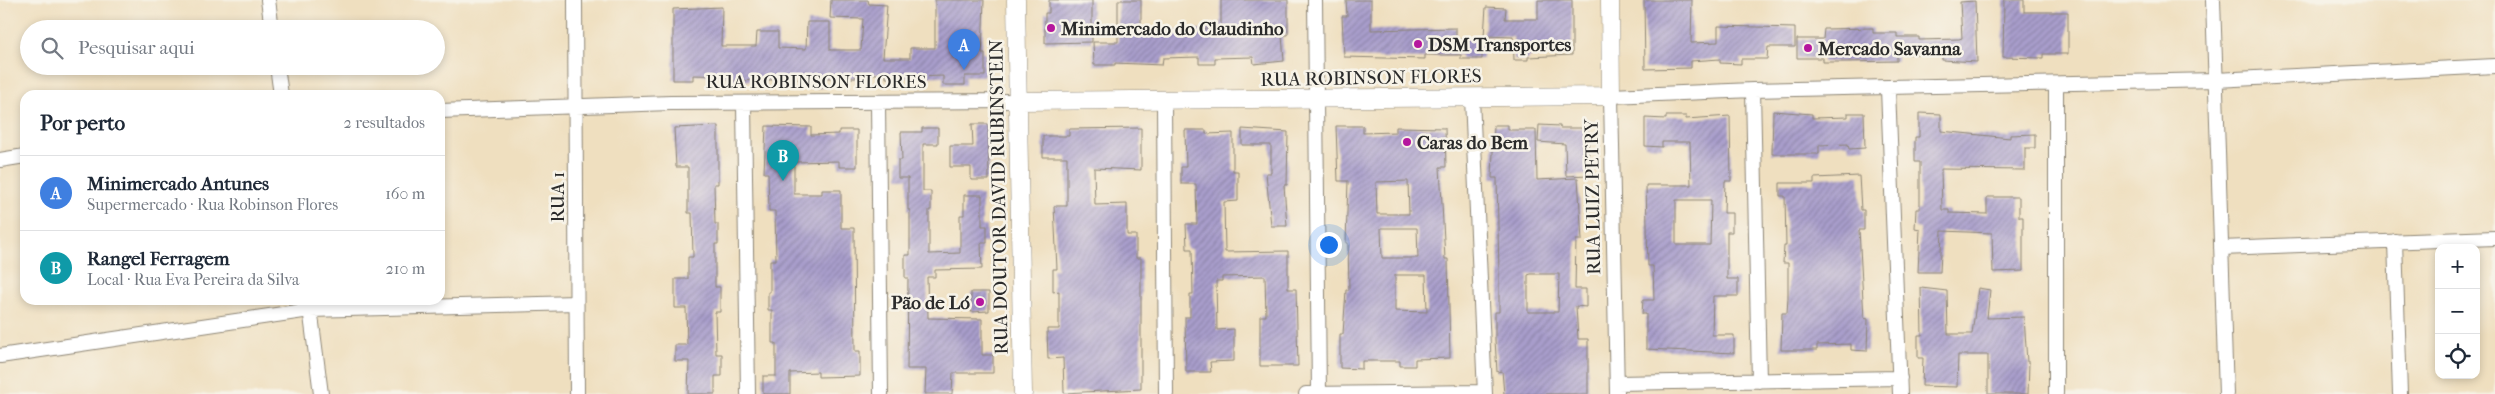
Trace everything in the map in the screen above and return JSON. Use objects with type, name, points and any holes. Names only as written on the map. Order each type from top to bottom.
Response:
[{"type":"street","points":[[268,0],[271,20]]},
{"type":"street","name":"RUA 1","points":[[575,0],[577,394]]},
{"type":"street","name":"RUA DOUTOR DAVID RUBINSTEIN","points":[[1016,0],[1022,394]]},
{"type":"street","points":[[1315,0],[1319,394]]},
{"type":"street","name":"RUA LUIZ PETRY","points":[[1610,0],[1617,388]]},
{"type":"street","points":[[2213,0],[2226,394]]},
{"type":"street","name":"RUA ROBINSON FLORES","points":[[445,111],[671,103],[1164,101],[1611,96],[1752,90],[1888,89],[2216,80],[2495,66]]},
{"type":"street","points":[[278,75],[280,90]]},
{"type":"street","points":[[2056,84],[2056,394]]},
{"type":"street","points":[[1888,89],[1900,394]]},
{"type":"street","points":[[1752,90],[1759,381]]},
{"type":"street","points":[[1306,394],[1485,393],[1472,98]]},
{"type":"street","points":[[1164,101],[1166,394]]},
{"type":"street","points":[[878,102],[881,394]]},
{"type":"street","points":[[744,104],[748,394]]},
{"type":"street","points":[[0,160],[20,157]]},
{"type":"street","points":[[2221,248],[2495,238]]},
{"type":"street","points":[[2395,241],[2400,394]]},
{"type":"street","points":[[445,304],[576,303]]},
{"type":"street","points":[[0,356],[309,305],[321,394]]},
{"type":"street","points":[[1617,388],[1759,381],[1900,378]]},
{"type":"building","points":[[831,0],[868,0],[869,4],[887,5],[883,58],[910,58],[910,48],[935,48],[935,0],[984,0],[982,53],[985,53],[985,76],[965,76],[965,85],[943,85],[943,76],[886,78],[886,75],[856,72],[856,78],[822,78],[822,88],[807,88],[807,79],[728,81],[728,76],[693,75],[693,80],[673,80],[673,9],[722,7],[721,46],[756,46],[757,32],[778,32],[778,48],[806,49],[807,22],[830,22],[830,50],[861,50],[863,19],[830,18]]},
{"type":"building","points":[[1049,0],[1092,0],[1092,42],[1045,43],[1045,13],[1049,13]]},
{"type":"building","points":[[1118,0],[1141,0],[1141,30],[1169,31],[1221,28],[1221,0],[1288,0],[1288,35],[1282,35],[1284,61],[1254,64],[1253,57],[1215,58],[1215,64],[1199,64],[1199,57],[1163,58],[1162,65],[1115,63],[1115,65],[1094,65],[1093,42],[1118,42]]},
{"type":"building","points":[[1346,0],[1371,0],[1371,30],[1456,28],[1456,39],[1482,39],[1482,59],[1461,59],[1461,55],[1425,55],[1425,59],[1344,57],[1342,16],[1347,16]]},
{"type":"building","points":[[1538,0],[1572,0],[1572,55],[1528,57],[1528,60],[1514,60],[1513,37],[1484,36],[1486,7],[1506,8],[1505,19],[1538,19]]},
{"type":"building","points":[[1644,0],[1692,0],[1691,43],[1718,42],[1718,26],[1795,28],[1795,47],[1768,47],[1767,59],[1741,59],[1741,64],[1720,63],[1720,59],[1691,61],[1691,68],[1645,69]]},
{"type":"building","points":[[2004,0],[2024,0],[2024,12],[2068,12],[2068,54],[2043,54],[2043,58],[2003,57]]},
{"type":"building","points":[[1975,1],[1977,62],[1942,60],[1942,54],[1897,54],[1897,61],[1823,62],[1823,58],[1797,58],[1797,39],[1823,39],[1824,29],[1873,28],[1873,33],[1897,33],[1897,37],[1919,37],[1919,40],[1959,39],[1962,38],[1960,2]]},
{"type":"building","points":[[1773,111],[1812,114],[1812,118],[1848,117],[1848,113],[1864,113],[1865,148],[1849,149],[1848,144],[1819,145],[1819,154],[1772,154]]},
{"type":"building","points":[[1919,113],[1941,114],[1941,131],[2010,138],[2010,135],[2035,134],[2035,148],[2025,148],[2025,170],[1941,169],[1942,210],[1949,210],[1949,213],[1987,214],[1987,197],[2019,197],[2019,217],[2023,217],[2023,271],[1993,272],[1992,233],[1942,231],[1940,272],[1918,272],[1920,229],[1915,228],[1916,209],[1920,209],[1920,162],[1915,162],[1915,137],[1919,137]]},
{"type":"building","points":[[1666,116],[1686,116],[1686,119],[1730,116],[1731,181],[1725,181],[1724,213],[1732,213],[1732,232],[1727,232],[1727,279],[1738,279],[1738,296],[1713,296],[1712,335],[1734,335],[1734,353],[1646,349],[1646,314],[1642,314],[1643,300],[1654,300],[1653,266],[1648,266],[1646,185],[1691,185],[1690,142],[1662,142],[1662,147],[1645,146],[1645,118],[1666,119]],"holes":[[[1676,200],[1711,200],[1710,245],[1676,245]]]},
{"type":"building","points":[[972,124],[988,124],[989,180],[971,180],[971,167],[950,167],[950,146],[973,146]]},
{"type":"building","points":[[1494,125],[1508,125],[1508,130],[1536,130],[1537,180],[1578,178],[1582,240],[1576,240],[1575,289],[1586,289],[1586,307],[1576,306],[1578,339],[1588,339],[1588,394],[1504,394],[1502,371],[1497,372],[1495,340],[1495,312],[1499,312],[1499,275],[1497,178],[1492,178]],"holes":[[[1559,274],[1558,312],[1528,312],[1528,275]]]},
{"type":"building","points":[[1539,125],[1560,126],[1560,128],[1588,128],[1589,175],[1566,176],[1565,144],[1538,142]]},
{"type":"building","points":[[718,126],[718,184],[714,184],[715,224],[718,224],[718,244],[715,244],[715,287],[720,287],[720,312],[715,312],[716,354],[722,354],[722,376],[715,376],[715,394],[688,394],[689,361],[675,361],[675,345],[687,345],[686,308],[675,308],[675,279],[688,279],[688,257],[693,257],[692,213],[688,213],[688,167],[676,167],[674,128]]},
{"type":"building","points":[[766,126],[811,127],[811,135],[839,134],[839,130],[857,130],[857,167],[839,167],[839,161],[794,162],[794,194],[822,194],[822,190],[841,190],[841,228],[854,228],[855,351],[860,351],[860,376],[818,377],[818,372],[790,373],[790,394],[763,394],[763,376],[776,376],[776,343],[772,343],[772,310],[768,310],[770,260],[776,260],[775,211],[769,211],[768,173],[764,173]]},
{"type":"building","points":[[1336,126],[1363,126],[1363,133],[1396,132],[1396,127],[1445,128],[1446,167],[1440,167],[1445,259],[1448,259],[1450,358],[1415,359],[1415,366],[1400,366],[1400,361],[1362,361],[1362,369],[1340,368],[1340,334],[1343,334],[1346,290],[1349,290],[1348,243],[1346,243],[1348,181],[1338,181]],"holes":[[[1408,181],[1409,214],[1377,214],[1376,182]],[[1381,228],[1417,228],[1418,258],[1382,258]],[[1395,275],[1426,275],[1427,312],[1395,311]]]},
{"type":"building","points":[[922,128],[938,128],[938,144],[923,144],[923,191],[931,191],[929,254],[960,253],[960,215],[964,215],[964,195],[982,195],[982,226],[987,226],[987,243],[981,243],[982,269],[935,270],[935,277],[927,277],[928,318],[982,319],[982,355],[993,355],[993,373],[953,373],[952,394],[925,394],[926,369],[907,369],[908,278],[905,278],[905,255],[910,255],[910,210],[908,210],[908,178],[898,178],[898,160],[902,160],[901,132],[922,132]]},
{"type":"building","points":[[1141,128],[1141,170],[1094,168],[1095,205],[1127,204],[1127,235],[1136,235],[1136,258],[1141,258],[1141,389],[1064,393],[1063,358],[1048,359],[1047,329],[1059,329],[1059,291],[1053,292],[1053,269],[1057,269],[1054,206],[1067,206],[1067,157],[1043,157],[1043,136],[1069,136],[1069,129]]},
{"type":"building","points":[[1242,129],[1288,132],[1287,185],[1284,185],[1287,226],[1271,226],[1266,173],[1271,173],[1271,145],[1242,145]]},
{"type":"building","points":[[1185,130],[1206,130],[1206,134],[1233,133],[1233,171],[1238,171],[1238,201],[1224,202],[1225,252],[1288,251],[1288,289],[1296,289],[1298,366],[1260,366],[1260,316],[1266,316],[1265,276],[1222,277],[1222,281],[1216,281],[1217,330],[1234,329],[1234,361],[1210,362],[1211,372],[1186,372],[1185,317],[1190,317],[1190,294],[1193,294],[1192,249],[1187,249],[1186,224],[1197,224],[1196,184],[1181,184],[1181,167],[1186,167]]},
{"type":"building","points":[[1859,176],[1861,210],[1864,210],[1864,230],[1859,230],[1864,318],[1868,319],[1867,351],[1851,350],[1851,344],[1817,345],[1817,350],[1781,350],[1782,313],[1787,313],[1788,263],[1783,263],[1784,246],[1786,246],[1785,196],[1780,196],[1780,183],[1814,183],[1814,178]]},
{"type":"building","points":[[1921,288],[1947,291],[1948,334],[1972,334],[1978,288],[1990,290],[1987,318],[2024,317],[2027,362],[2029,362],[2028,394],[1988,394],[1988,355],[1958,355],[1957,387],[1922,386],[1923,358],[1918,358],[1918,335],[1922,335]]},
{"type":"building","name":"Pão de Ló","points":[[971,292],[989,292],[989,311],[971,312]]},
{"type":"place","name":"Minimercado do Claudinho","points":[[1051,28]]},
{"type":"place","name":"DSM Transportes","points":[[1418,44]]},
{"type":"place","name":"Mercado Savanna","points":[[1808,48]]},
{"type":"place","name":"Minimercado Antunes","points":[[964,70]]},
{"type":"place","name":"Caras do Bem","points":[[1407,142]]},
{"type":"place","name":"Rangel Ferragem","points":[[783,181]]},
{"type":"place","name":"Pão de Ló","points":[[980,302]]}]
